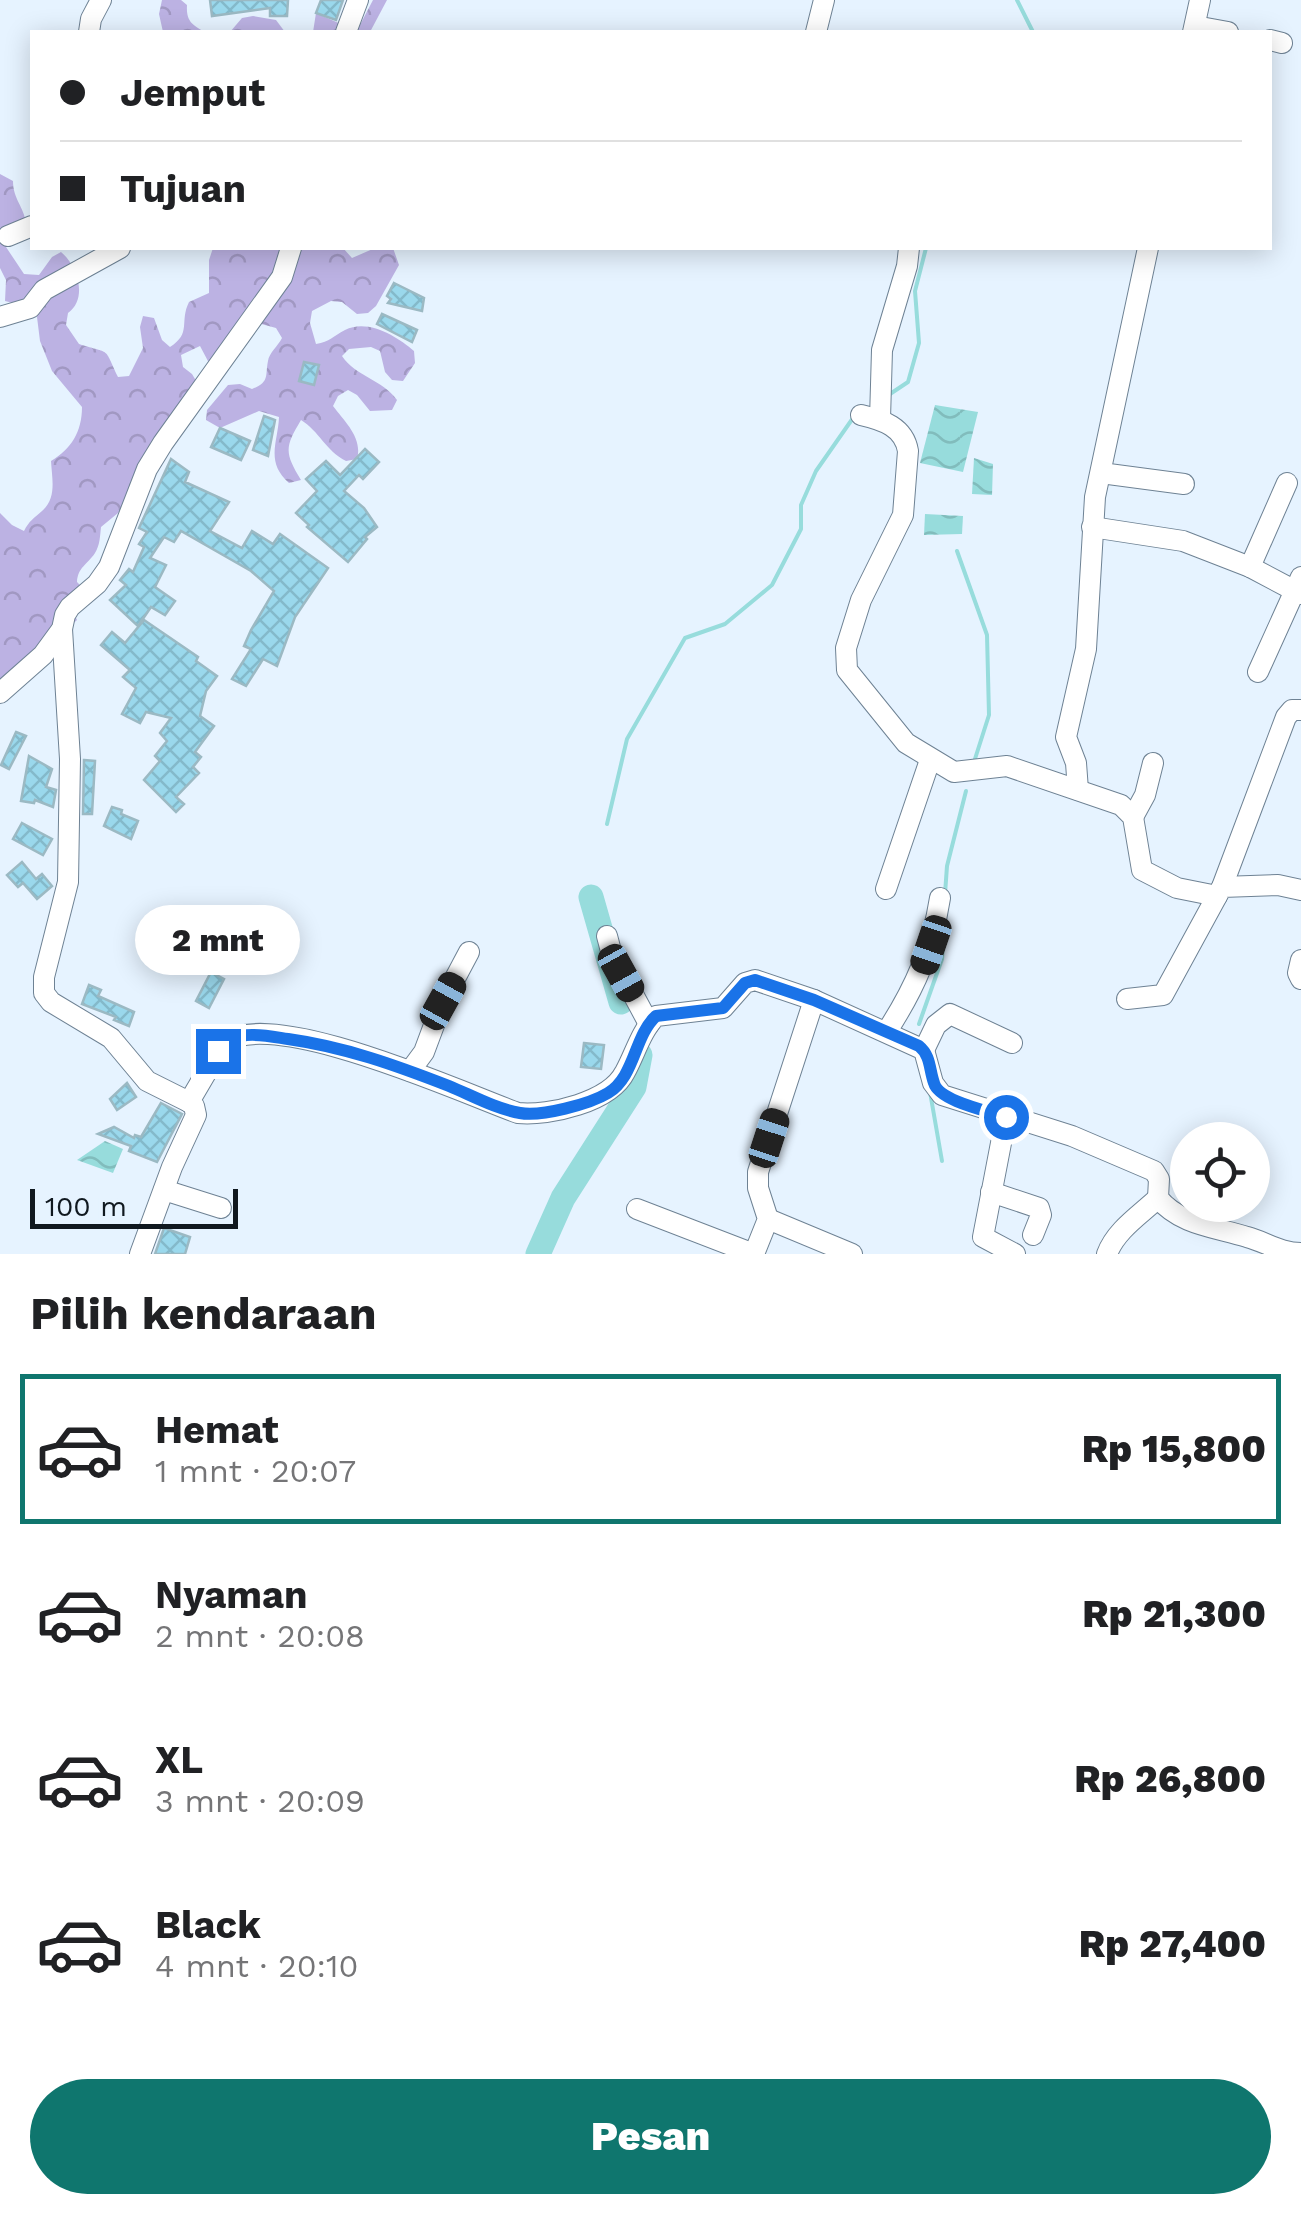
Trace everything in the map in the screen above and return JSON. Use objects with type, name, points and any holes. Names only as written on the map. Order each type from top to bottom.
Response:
[{"type":"street","points":[[89,30],[101,0]]},
{"type":"street","points":[[347,30],[358,0]]},
{"type":"street","points":[[816,30],[824,0]]},
{"type":"street","points":[[1194,29],[1200,0]]},
{"type":"street","points":[[8,236],[30,227]]},
{"type":"street","points":[[140,1254],[196,1114],[189,1102],[147,1081],[110,1038],[51,1002],[44,993],[44,977],[68,882],[70,759],[62,630],[70,607],[97,584],[109,567],[147,470],[163,442],[282,277],[291,250]]},
{"type":"street","points":[[908,250],[907,266],[882,350],[876,409],[906,442],[904,515],[860,600],[844,660],[847,670],[906,744],[930,760],[963,773],[1007,766],[1121,804],[1133,817],[1142,870],[1177,888],[1220,892],[1278,885],[1301,890]]},
{"type":"street","points":[[1078,790],[1076,763],[1066,737],[1086,649],[1092,527],[1148,250]]},
{"type":"street","points":[[2,314],[30,308],[44,290],[97,252]]},
{"type":"street","points":[[1100,473],[1184,484]]},
{"type":"street","points":[[1250,567],[1287,483]]},
{"type":"street","points":[[1092,527],[1183,541],[1299,588],[1258,672]]},
{"type":"street","points":[[0,693],[43,655],[62,630]]},
{"type":"street","points":[[1127,999],[1163,995],[1220,892],[1286,717],[1292,710],[1301,710]]},
{"type":"street","points":[[886,889],[930,760]]},
{"type":"street","points":[[1133,817],[1153,764]]},
{"type":"street","points":[[887,1031],[922,973],[940,898]]},
{"type":"street","points":[[607,936],[612,955],[649,1024]]},
{"type":"street","points":[[410,1071],[424,1052],[443,1001],[470,952]]},
{"type":"street","points":[[1301,960],[1301,979]]},
{"type":"street","points":[[189,1102],[218,1051],[230,1038],[264,1035],[330,1045],[518,1113],[547,1112],[607,1094],[617,1086],[649,1024],[665,1013],[723,1008],[750,980],[767,982],[814,1000],[924,1050]]},
{"type":"street","points":[[636,1209],[754,1254],[768,1219],[758,1188],[758,1172],[814,1000]]},
{"type":"street","points":[[1012,1044],[950,1014],[936,1025],[924,1050],[942,1095],[1072,1136],[1141,1164],[1158,1176],[1158,1198],[1164,1206],[1194,1223],[1286,1252],[1301,1253]]},
{"type":"street","points":[[1006,1117],[983,1237],[1015,1254]]},
{"type":"street","points":[[164,1190],[222,1208]]},
{"type":"street","points":[[990,1192],[1039,1208],[1041,1215],[1033,1234]]},
{"type":"street","points":[[1108,1254],[1112,1242],[1158,1198]]},
{"type":"street","points":[[768,1219],[852,1254]]},
{"type":"green space","points":[[162,0],[181,0],[187,5],[191,22],[202,30],[163,30],[159,14]]},
{"type":"green space","points":[[373,0],[387,0],[371,30],[313,30],[316,13],[352,29],[361,23]]},
{"type":"green space","points":[[242,18],[276,20],[284,30],[232,30]]},
{"type":"green space","points":[[0,174],[13,181],[26,223],[4,244],[24,274],[39,275],[52,257],[61,252],[67,258],[79,291],[66,325],[79,344],[105,353],[118,377],[129,376],[143,348],[143,316],[154,318],[162,340],[170,347],[181,337],[189,302],[209,293],[212,250],[345,250],[352,258],[370,250],[394,250],[399,265],[368,313],[357,314],[342,302],[331,301],[312,311],[310,323],[316,344],[354,327],[382,331],[414,351],[415,363],[403,381],[392,380],[385,372],[380,351],[371,347],[349,349],[342,356],[348,363],[397,400],[392,410],[370,411],[348,390],[338,396],[333,406],[355,437],[357,459],[346,461],[339,457],[301,420],[289,450],[301,480],[289,483],[275,459],[279,417],[259,411],[220,428],[206,420],[207,410],[228,385],[252,389],[264,381],[269,358],[282,338],[276,328],[250,321],[209,363],[200,346],[181,355],[183,367],[198,384],[118,513],[101,527],[97,550],[78,577],[83,588],[71,607],[77,620],[0,691],[0,513],[24,531],[47,506],[53,488],[51,461],[74,439],[82,407],[52,371],[40,341],[36,309],[5,301],[6,280],[0,268]]},
{"type":"water","points":[[935,405],[978,412],[963,472],[920,463]]},
{"type":"water","points":[[974,458],[993,464],[992,495],[972,494]]},
{"type":"water","points":[[925,514],[963,516],[962,534],[924,535]]},
{"type":"water","points":[[105,1141],[123,1149],[113,1173],[77,1160]]},
{"type":"building","points":[[210,0],[288,0],[287,16],[270,16],[270,8],[212,16]]},
{"type":"building","points":[[321,0],[343,0],[336,20],[316,13]]},
{"type":"building","points":[[394,283],[424,298],[422,311],[388,303]]},
{"type":"building","points":[[382,314],[417,330],[412,342],[377,324]]},
{"type":"building","points":[[304,362],[319,365],[314,385],[299,381]]},
{"type":"building","points":[[264,416],[275,420],[268,456],[253,450]]},
{"type":"building","points":[[220,428],[250,441],[241,460],[211,447]]},
{"type":"building","points":[[365,449],[379,462],[344,491],[364,508],[377,527],[348,562],[296,513],[317,491],[306,479],[326,461],[340,475]]},
{"type":"building","points":[[171,459],[189,472],[185,482],[229,502],[210,531],[242,548],[252,531],[273,544],[280,534],[328,568],[295,617],[277,666],[263,659],[246,686],[232,679],[251,649],[244,646],[274,591],[251,571],[181,531],[174,542],[164,537],[150,558],[166,565],[155,587],[175,601],[165,615],[151,607],[138,626],[110,600],[126,585],[120,580],[129,569],[133,572],[144,547],[139,544],[147,532],[139,528]]},
{"type":"building","points":[[144,620],[198,657],[196,661],[217,676],[206,691],[200,716],[214,726],[195,752],[201,757],[193,767],[199,773],[176,797],[184,804],[176,812],[144,780],[160,761],[155,756],[167,741],[160,733],[171,718],[146,712],[140,723],[122,714],[136,688],[123,677],[130,670],[101,645],[112,632],[125,643]]},
{"type":"building","points":[[16,732],[26,736],[9,769],[1,765]]},
{"type":"building","points":[[29,756],[52,769],[46,787],[56,790],[53,807],[35,800],[21,801]]},
{"type":"building","points":[[84,760],[95,761],[92,814],[83,814]]},
{"type":"building","points":[[112,807],[138,821],[131,839],[104,826]]},
{"type":"building","points":[[22,823],[52,839],[43,855],[13,839]]},
{"type":"building","points":[[22,862],[36,879],[42,874],[52,886],[37,899],[23,883],[18,887],[7,875]]},
{"type":"building","points":[[211,972],[224,979],[209,1008],[196,1001]]},
{"type":"building","points":[[89,985],[101,990],[98,996],[134,1012],[129,1026],[82,1004]]},
{"type":"building","points":[[584,1043],[604,1045],[601,1069],[581,1067]]},
{"type":"building","points":[[127,1083],[136,1097],[117,1110],[110,1099]]},
{"type":"building","points":[[161,1103],[182,1114],[157,1162],[129,1151],[131,1146],[98,1134],[114,1127],[134,1138],[141,1137]]},
{"type":"building","points":[[164,1228],[190,1237],[185,1254],[155,1254]]},
{"type":"waterway","points":[[1017,0],[1032,30]]},
{"type":"waterway","points":[[890,394],[908,382],[919,343],[915,291],[925,250]]},
{"type":"waterway","points":[[607,824],[627,739],[685,638],[725,624],[772,585],[801,529],[801,505],[816,471],[853,418]]},
{"type":"waterway","points":[[957,551],[987,635],[989,715],[974,762]]},
{"type":"waterway","points":[[945,894],[947,866],[966,791]]},
{"type":"waterway","points":[[591,897],[621,1002]]},
{"type":"waterway","points":[[919,1024],[942,959],[944,928]]},
{"type":"waterway","points":[[538,1254],[563,1198],[634,1087],[640,1055]]},
{"type":"waterway","points":[[930,1092],[942,1161]]},
{"type":"route","points":[[218,1051],[230,1038],[251,1034],[330,1045],[370,1056],[518,1113],[533,1114],[607,1094],[624,1075],[656,1016],[723,1008],[745,983],[755,980],[814,1000],[919,1046],[928,1057],[934,1083],[942,1095],[1006,1117]]}]
